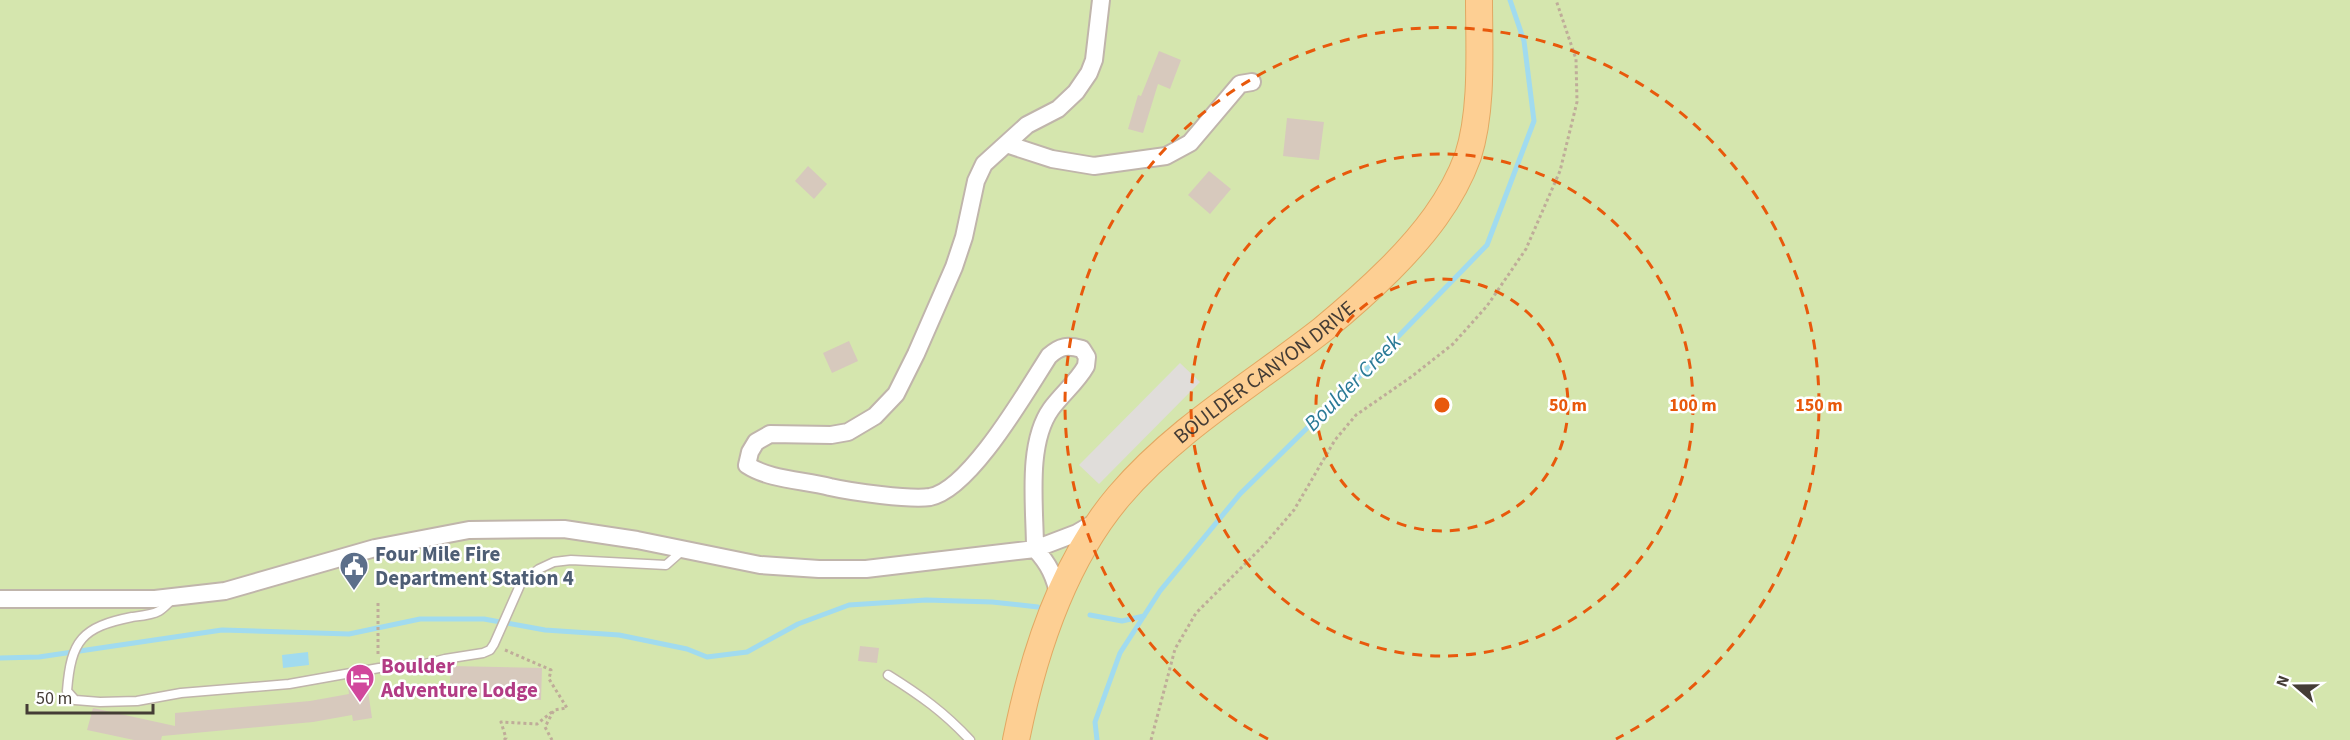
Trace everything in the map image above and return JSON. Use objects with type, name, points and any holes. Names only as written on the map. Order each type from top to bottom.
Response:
[{"type":"main road","name":"BOULDER CANYON DRIVE","points":[[1016,740],[1023,703],[1059,597],[1100,519],[1120,494],[1170,445],[1228,398],[1322,330],[1378,281],[1410,249],[1438,213],[1455,185],[1468,155],[1476,119],[1479,0]]},
{"type":"street","points":[[1059,597],[1056,579],[1050,567],[1035,549],[1036,447],[1041,427],[1051,409],[1086,366],[1087,357],[1082,349],[1069,345],[1058,348],[1049,356],[985,451],[952,488],[932,497],[839,489],[797,479],[774,477],[747,465],[750,452],[756,442],[770,434],[831,435],[848,432],[875,417],[896,394],[954,267],[964,237],[976,180],[984,164],[1028,125],[1058,108],[1076,92],[1089,73],[1094,60],[1101,0]]},
{"type":"street","points":[[1006,144],[1052,159],[1094,166],[1166,156],[1190,142],[1240,84],[1252,82]]},
{"type":"street","points":[[0,599],[154,599],[225,591],[375,548],[469,530],[564,529],[637,540],[760,565],[866,569],[1035,549],[1077,533],[1100,519]]},
{"type":"lane","points":[[176,597],[157,612],[98,625],[84,634],[78,642],[67,691],[75,700],[137,701],[181,693],[289,684],[483,653],[490,650],[494,644],[521,583],[527,576],[554,562],[571,560],[666,566],[683,550]]},
{"type":"lane","points":[[888,675],[923,696],[947,716],[970,740]]},
{"type":"path","points":[[1151,740],[1175,649],[1196,614],[1264,545],[1294,510],[1320,470],[1335,440],[1356,415],[1411,377],[1453,344],[1487,306],[1526,249],[1560,171],[1576,102],[1576,59],[1556,0]]},
{"type":"path","points":[[377,649],[378,603]]},
{"type":"path","points":[[494,644],[551,670],[549,679],[567,708],[554,710],[537,724],[501,722],[506,738],[504,740]]},
{"type":"path","points":[[552,740],[545,727],[554,710]]},
{"type":"green space","points":[[0,0],[2350,0],[2350,740],[0,740]]},
{"type":"shaded area","points":[[1180,363],[1200,382],[1099,484],[1079,465]]},
{"type":"water","points":[[308,652],[309,665],[283,668],[282,655]]},
{"type":"building","points":[[1159,51],[1181,60],[1170,89],[1158,84],[1143,133],[1128,129],[1138,95],[1141,96]]},
{"type":"building","points":[[1287,118],[1324,122],[1319,160],[1283,156]]},
{"type":"building","points":[[808,166],[827,184],[814,199],[795,181]]},
{"type":"building","points":[[1209,171],[1231,189],[1210,214],[1188,195]]},
{"type":"building","points":[[849,341],[858,361],[832,373],[823,353]]},
{"type":"building","points":[[445,546],[447,560],[425,563],[423,550]]},
{"type":"building","points":[[860,646],[879,648],[877,663],[858,661]]},
{"type":"building","points":[[451,666],[542,668],[541,700],[449,696]]},
{"type":"building","points":[[367,684],[372,718],[353,721],[352,715],[313,722],[162,736],[161,740],[134,740],[87,730],[93,708],[175,726],[175,713],[310,701],[349,694],[348,687]]},
{"type":"waterway","name":"Boulder Creek","points":[[1097,740],[1095,722],[1120,653],[1160,591],[1240,494],[1356,380],[1487,245],[1534,121],[1524,41],[1510,0]]},
{"type":"waterway","points":[[0,658],[39,657],[222,630],[349,634],[420,619],[484,619],[545,630],[619,635],[687,649],[707,657],[747,652],[798,624],[849,605],[926,600],[992,602],[1038,607]]},
{"type":"waterway","points":[[1090,615],[1122,621],[1144,616]]},
{"type":"place","name":"Four Mile Fire Department Station 4","points":[[354,592]]},
{"type":"place","name":"Boulder Adventure Lodge","points":[[360,704]]}]
